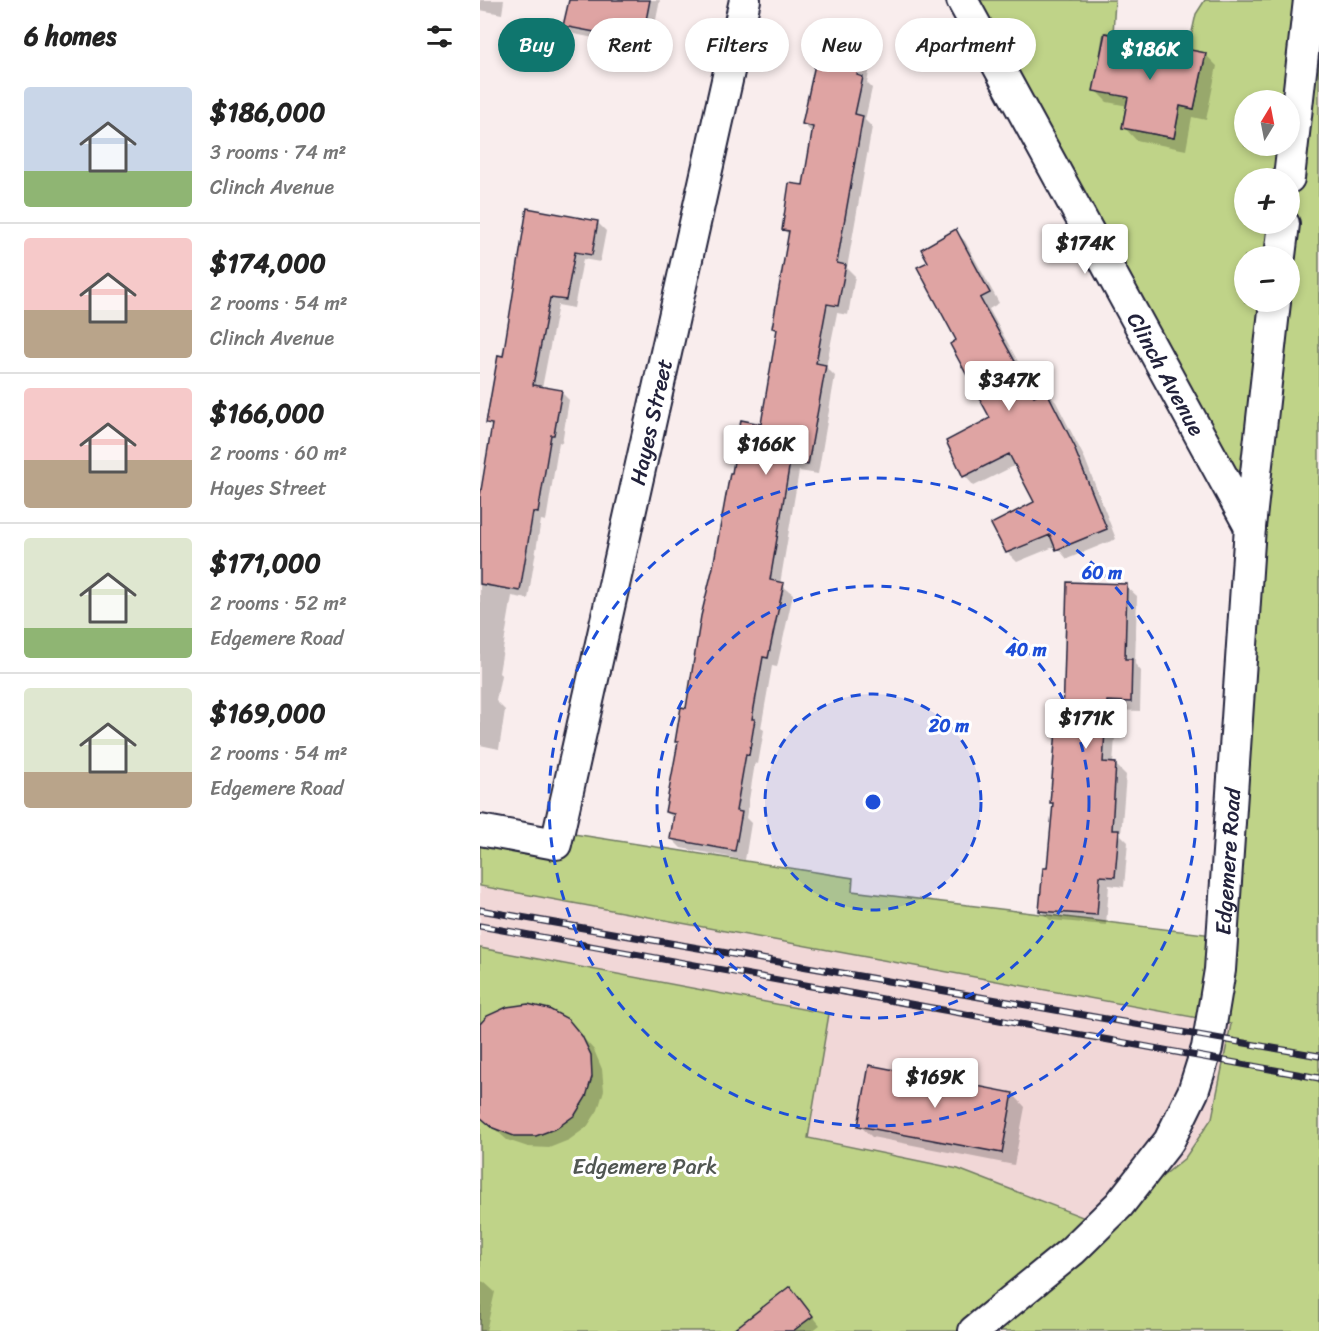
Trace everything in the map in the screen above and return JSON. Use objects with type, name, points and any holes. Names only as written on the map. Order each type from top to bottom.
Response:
[{"type":"street","name":"Hayes Street","points":[[480,830],[556,844],[745,0]]},
{"type":"street","name":"Clinch Avenue","points":[[962,0],[1250,527]]},
{"type":"street","points":[[1290,168],[1309,0]]},
{"type":"street","name":"Edgemere Road","points":[[974,1331],[1072,1251],[1119,1205],[1169,1142],[1193,1092],[1207,1048],[1220,970],[1250,527],[1274,312]]},
{"type":"shaded area","points":[[480,879],[1232,1024],[1212,1118],[1185,1158],[1103,1225],[958,1169],[807,1138],[829,1014],[480,948]]},
{"type":"green space","name":"Edgemere Park","points":[[973,0],[1115,0],[1113,34],[1104,33],[1094,90],[1128,97],[1122,128],[1174,138],[1180,106],[1194,109],[1206,53],[1188,50],[1196,14],[1205,0],[1300,0],[1319,19],[1319,1331],[480,1331],[480,948],[829,1014],[808,1138],[958,1169],[1103,1225],[1185,1158],[1212,1118],[1231,1024],[480,886],[480,832],[561,832],[853,878],[852,891],[1229,937],[1255,527],[1012,72],[1036,72],[1036,18],[983,18]]},
{"type":"building","points":[[569,0],[650,0],[646,18],[587,18],[587,31],[575,28],[575,18],[565,18]]},
{"type":"building","points":[[1105,33],[1206,53],[1194,109],[1180,106],[1174,138],[1122,128],[1128,97],[1093,91]]},
{"type":"building","points":[[813,72],[858,72],[857,75],[863,77],[855,114],[863,116],[837,263],[846,265],[838,306],[827,304],[816,363],[826,365],[808,465],[790,462],[770,580],[784,583],[768,658],[763,657],[752,719],[755,719],[749,755],[746,754],[736,811],[742,812],[735,851],[670,839],[674,814],[665,812],[678,742],[675,742],[681,707],[686,708],[701,616],[713,567],[741,420],[761,424],[777,329],[772,328],[789,231],[782,230],[789,183],[803,185],[813,127],[802,124]]},
{"type":"building","points":[[527,208],[598,221],[592,255],[575,252],[566,300],[550,298],[533,385],[562,390],[554,435],[551,435],[538,513],[533,512],[520,591],[480,584],[480,496],[492,424],[486,423],[498,355],[503,356]]},
{"type":"building","points":[[956,229],[990,293],[980,298],[1034,396],[1046,390],[1076,449],[1107,529],[1056,550],[1050,535],[1006,553],[991,524],[1034,502],[1009,454],[963,477],[946,441],[990,418],[950,344],[956,340],[917,267],[928,262],[921,249]]},
{"type":"building","points":[[1067,582],[1127,584],[1125,659],[1132,659],[1131,702],[1107,701],[1103,762],[1116,763],[1112,830],[1119,830],[1115,877],[1100,876],[1097,915],[1039,911],[1043,868],[1047,868],[1057,718],[1063,718]]},
{"type":"building","points":[[528,1004],[549,1009],[568,1019],[582,1036],[591,1055],[592,1077],[586,1097],[575,1115],[557,1128],[536,1136],[514,1136],[493,1128],[480,1117],[480,1024],[487,1016],[507,1007]]},
{"type":"building","points":[[869,1065],[1013,1093],[1002,1153],[858,1126]]},
{"type":"building","points":[[790,1286],[813,1316],[793,1331],[732,1331]]},
{"type":"railway","points":[[480,910],[1319,1056]]},
{"type":"railway","points":[[480,926],[1319,1078]]}]
